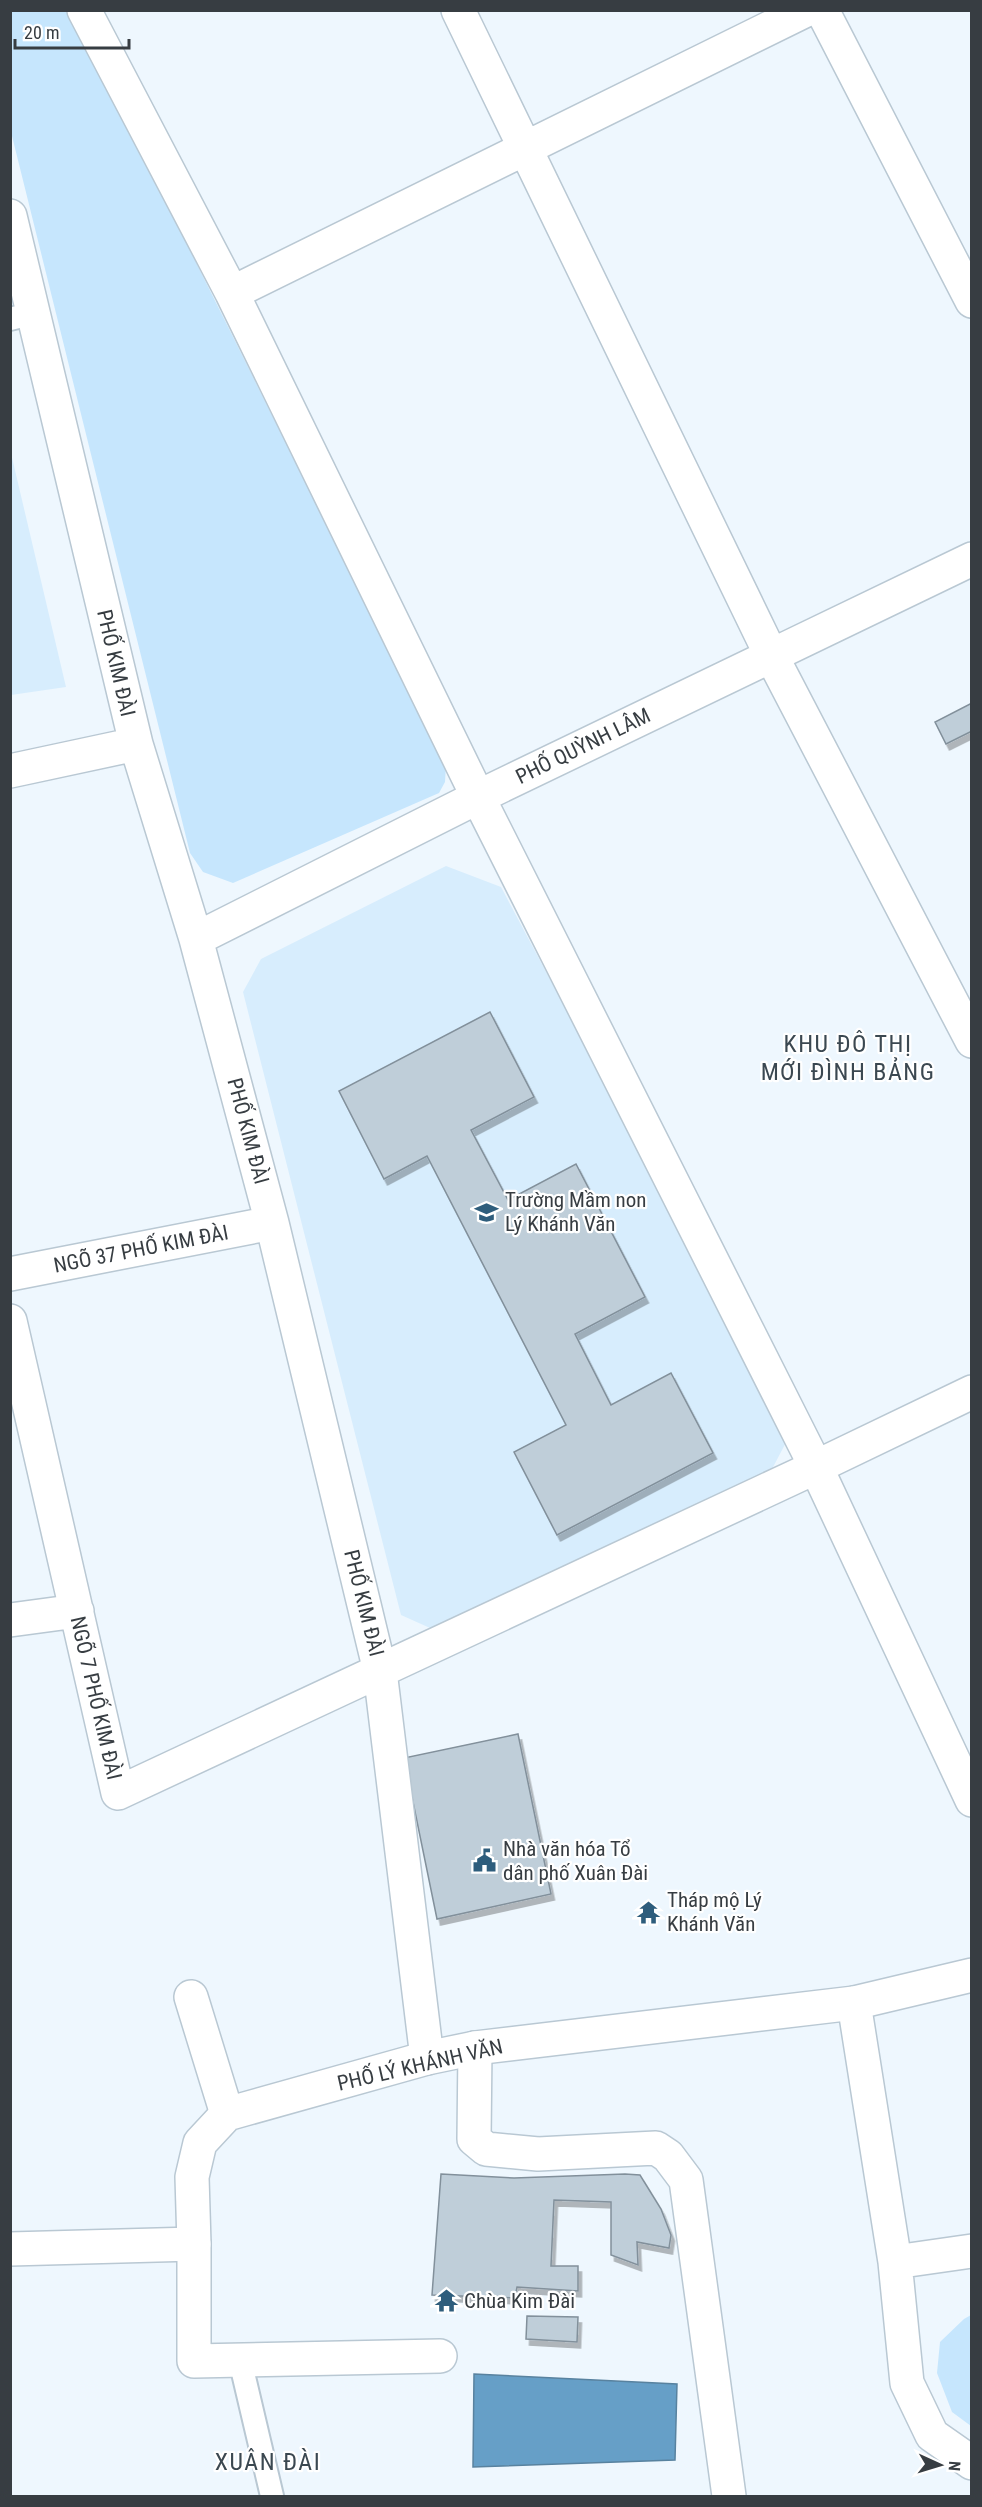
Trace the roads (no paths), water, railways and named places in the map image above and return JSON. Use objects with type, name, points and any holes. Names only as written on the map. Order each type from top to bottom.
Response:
[{"type":"street","points":[[84,10],[232,293],[478,797],[816,1467],[972,1800]]},
{"type":"street","points":[[458,10],[771,655],[972,1041]]},
{"type":"street","points":[[232,293],[806,10]]},
{"type":"street","points":[[822,10],[972,301]]},
{"type":"street","name":"PHỐ KIM ĐÀI","points":[[10,216],[22,316],[136,744],[196,939],[272,1223],[380,1671],[427,2058]]},
{"type":"street","name":"PHỐ QUỲNH LÂM","points":[[196,939],[478,797],[972,559]]},
{"type":"street","points":[[10,771],[136,744]]},
{"type":"street","name":"NGÕ 37 PHỐ KIM ĐÀI","points":[[10,1274],[272,1223]]},
{"type":"street","name":"NGÕ 7 PHỐ KIM ĐÀI","points":[[10,1321],[118,1793],[380,1671]]},
{"type":"street","points":[[380,1671],[972,1392]]},
{"type":"street","points":[[10,1620],[77,1611]]},
{"type":"street","name":"PHỐ LÝ KHÁNH VĂN","points":[[227,2114],[427,2058],[475,2048],[854,2003],[972,1975]]},
{"type":"street","points":[[191,1997],[227,2114],[200,2143],[192,2177],[194,2361],[440,2356]]},
{"type":"street","points":[[854,2003],[895,2262],[907,2383],[932,2435],[972,2463]]},
{"type":"street","points":[[475,2048],[474,2139],[486,2149],[538,2154],[656,2148],[668,2156],[686,2180],[729,2496]]},
{"type":"street","points":[[10,2249],[194,2244]]},
{"type":"street","points":[[895,2262],[972,2251]]},
{"type":"lane","points":[[240,2360],[272,2496]]},
{"type":"water","points":[[474,2374],[677,2384],[675,2460],[473,2467]]},
{"type":"place","name":"Trường Mầm non Lý Khánh Văn","points":[[487,1212]]},
{"type":"place","name":"Nhà văn hóa Tổ dân phố Xuân Đài","points":[[485,1861]]},
{"type":"place","name":"Tháp mộ Lý Khánh Văn","points":[[649,1912]]},
{"type":"place","name":"Chùa Kim Đài","points":[[446,2301]]},
{"type":"district","name":"KHU ĐÔ THỊ MỚI ĐÌNH BẢNG","points":[[848,1058]]},
{"type":"district","name":"XUÂN ĐÀI","points":[[268,2462]]}]
